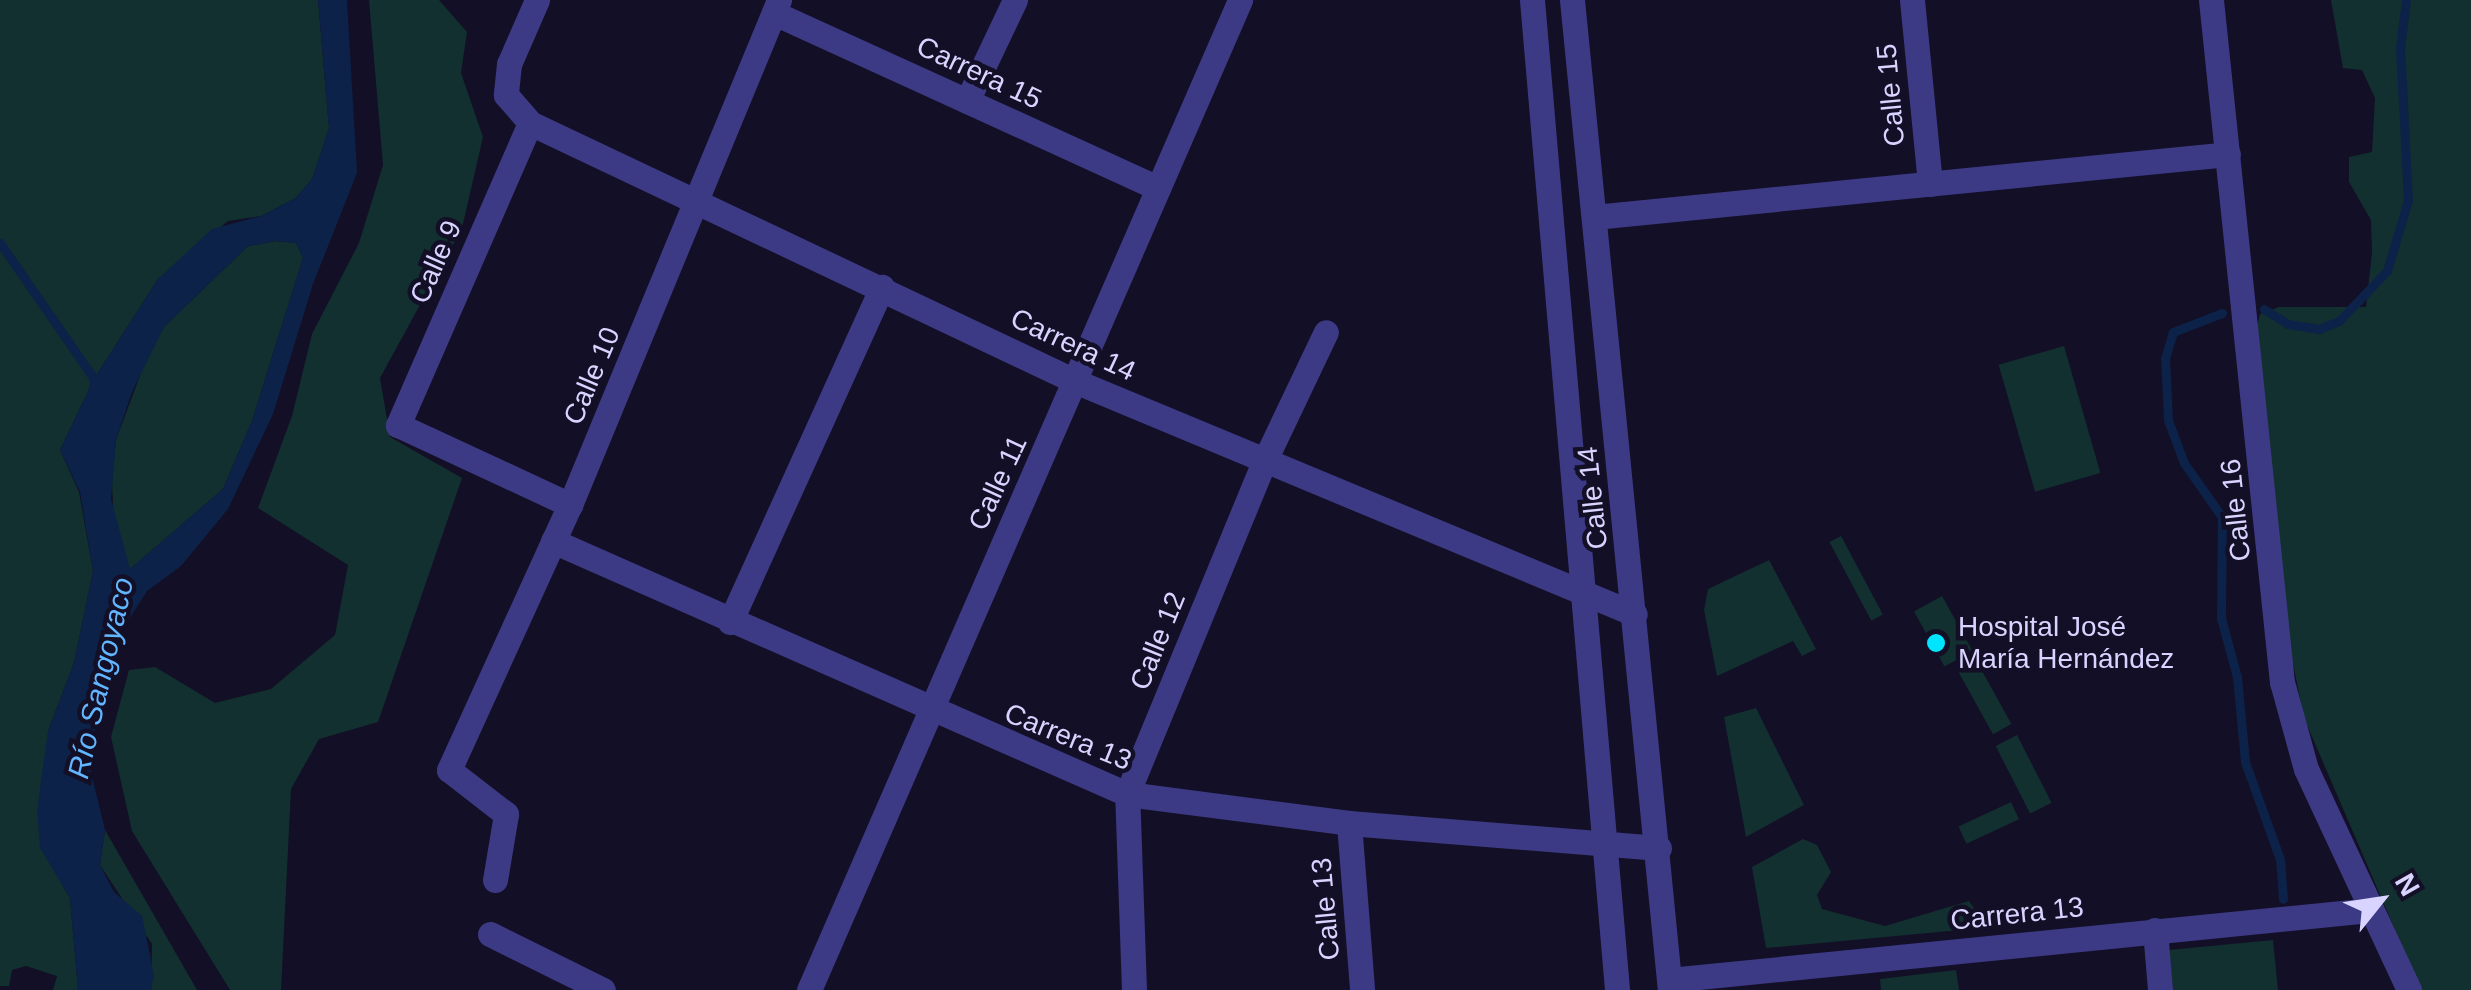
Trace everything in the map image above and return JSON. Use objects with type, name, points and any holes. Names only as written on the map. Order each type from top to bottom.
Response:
[{"type":"street","name":"Carrera 14","points":[[537,0],[509,64],[506,95],[530,123],[1077,382],[1578,595],[1635,614]]},
{"type":"street","points":[[967,101],[1014,0]]},
{"type":"street","name":"Calle 11","points":[[809,990],[926,711],[1077,382],[1240,0]]},
{"type":"street","name":"Calle 14","points":[[1532,0],[1578,595],[1617,990]]},
{"type":"street","name":"Calle 14","points":[[1572,0],[1670,985]]},
{"type":"street","name":"Calle 15","points":[[1912,0],[1930,184]]},
{"type":"street","name":"Calle 16","points":[[2211,0],[2282,682],[2306,770],[2409,990]]},
{"type":"street","name":"Carrera 15","points":[[776,6],[967,101],[1158,188]]},
{"type":"street","name":"Calle 10","points":[[496,880],[506,814],[449,770],[570,505],[776,6]]},
{"type":"street","name":"Calle 9","points":[[530,123],[398,425],[570,505]]},
{"type":"street","points":[[1594,217],[2228,154]]},
{"type":"street","points":[[730,622],[882,287]]},
{"type":"street","name":"Calle 12","points":[[1134,990],[1127,794],[1264,464],[1326,332]]},
{"type":"street","name":"Carrera 13","points":[[553,540],[926,711],[1127,794],[1603,848],[1659,848]]},
{"type":"street","name":"Calle 13","points":[[1349,822],[1362,990]]},
{"type":"street","name":"Carrera 13","points":[[1670,985],[2155,930],[2370,910]]},
{"type":"street","points":[[2155,930],[2160,990]]},
{"type":"street","points":[[490,934],[594,988]]},
{"type":"green space","points":[[0,0],[318,0],[329,128],[312,179],[296,198],[261,216],[228,221],[158,279],[94,379],[60,450],[79,492],[93,571],[74,663],[48,731],[61,883],[70,898],[78,990],[53,990],[57,976],[26,966],[12,970],[9,986],[0,986]]},
{"type":"green space","points":[[369,0],[439,0],[467,32],[461,73],[483,137],[462,228],[380,378],[390,437],[462,478],[378,722],[319,739],[291,789],[281,990],[230,990],[132,831],[111,737],[129,670],[155,667],[215,703],[271,689],[335,635],[348,565],[258,508],[292,416],[312,334],[359,243],[383,165]]},
{"type":"green space","points":[[2331,0],[2471,0],[2471,990],[2421,990],[2304,718],[2288,638],[2255,335],[2260,314],[2279,307],[2366,307],[2372,253],[2371,220],[2349,182],[2349,157],[2372,152],[2375,98],[2362,70],[2343,68]]},
{"type":"green space","points":[[276,241],[296,243],[303,258],[252,421],[223,489],[129,570],[114,529],[112,482],[116,440],[148,354],[164,327],[248,246]]},
{"type":"green space","points":[[2064,346],[2100,473],[2035,492],[1999,365]]},
{"type":"green space","points":[[1841,536],[1883,615],[1871,621],[1830,542]]},
{"type":"green space","points":[[1769,560],[1816,649],[1802,656],[1793,641],[1717,676],[1704,610],[1708,589]]},
{"type":"green space","points":[[1942,596],[1973,651],[1945,667],[1914,612]]},
{"type":"green space","points":[[1977,662],[2011,724],[1993,734],[1959,672]]},
{"type":"green space","points":[[1756,708],[1804,805],[1746,837],[1724,717]]},
{"type":"green space","points":[[2017,735],[2052,803],[2030,814],[1996,746]]},
{"type":"green space","points":[[2011,802],[2019,819],[1966,844],[1958,827]]},
{"type":"green space","points":[[105,830],[197,990],[151,990],[152,944],[100,865]]},
{"type":"green space","points":[[1803,839],[1817,845],[1831,872],[1817,895],[1822,909],[1885,926],[1969,901],[1976,911],[1986,907],[1992,927],[1766,948],[1752,867]]},
{"type":"green space","points":[[2273,940],[2278,990],[2173,990],[2169,950]]},
{"type":"green space","points":[[1956,970],[1959,990],[1881,990],[1880,979]]},
{"type":"water","name":"Río Sangoyaco","points":[[318,0],[347,0],[357,173],[313,284],[273,414],[228,509],[181,566],[147,591],[119,635],[105,674],[89,764],[105,830],[100,865],[114,892],[142,916],[154,975],[151,990],[78,990],[70,898],[40,848],[37,810],[48,731],[74,663],[93,571],[80,492],[60,450],[94,379],[158,279],[212,229],[261,216],[296,198],[312,179],[329,128]],"holes":[[[276,241],[296,243],[303,258],[252,421],[223,489],[130,569],[111,499],[116,440],[132,392],[164,327],[248,246]]]},
{"type":"waterway","points":[[2264,309],[2288,324],[2319,329],[2339,321],[2387,271],[2408,200],[2400,48],[2406,0]]},
{"type":"waterway","points":[[0,243],[94,379],[93,391]]},
{"type":"waterway","points":[[2222,313],[2173,332],[2165,358],[2168,420],[2184,463],[2222,517],[2221,618],[2237,677],[2245,762],[2280,859],[2283,899]]},
{"type":"place","name":"Hospital José María Hernández","points":[[1936,643]]}]
